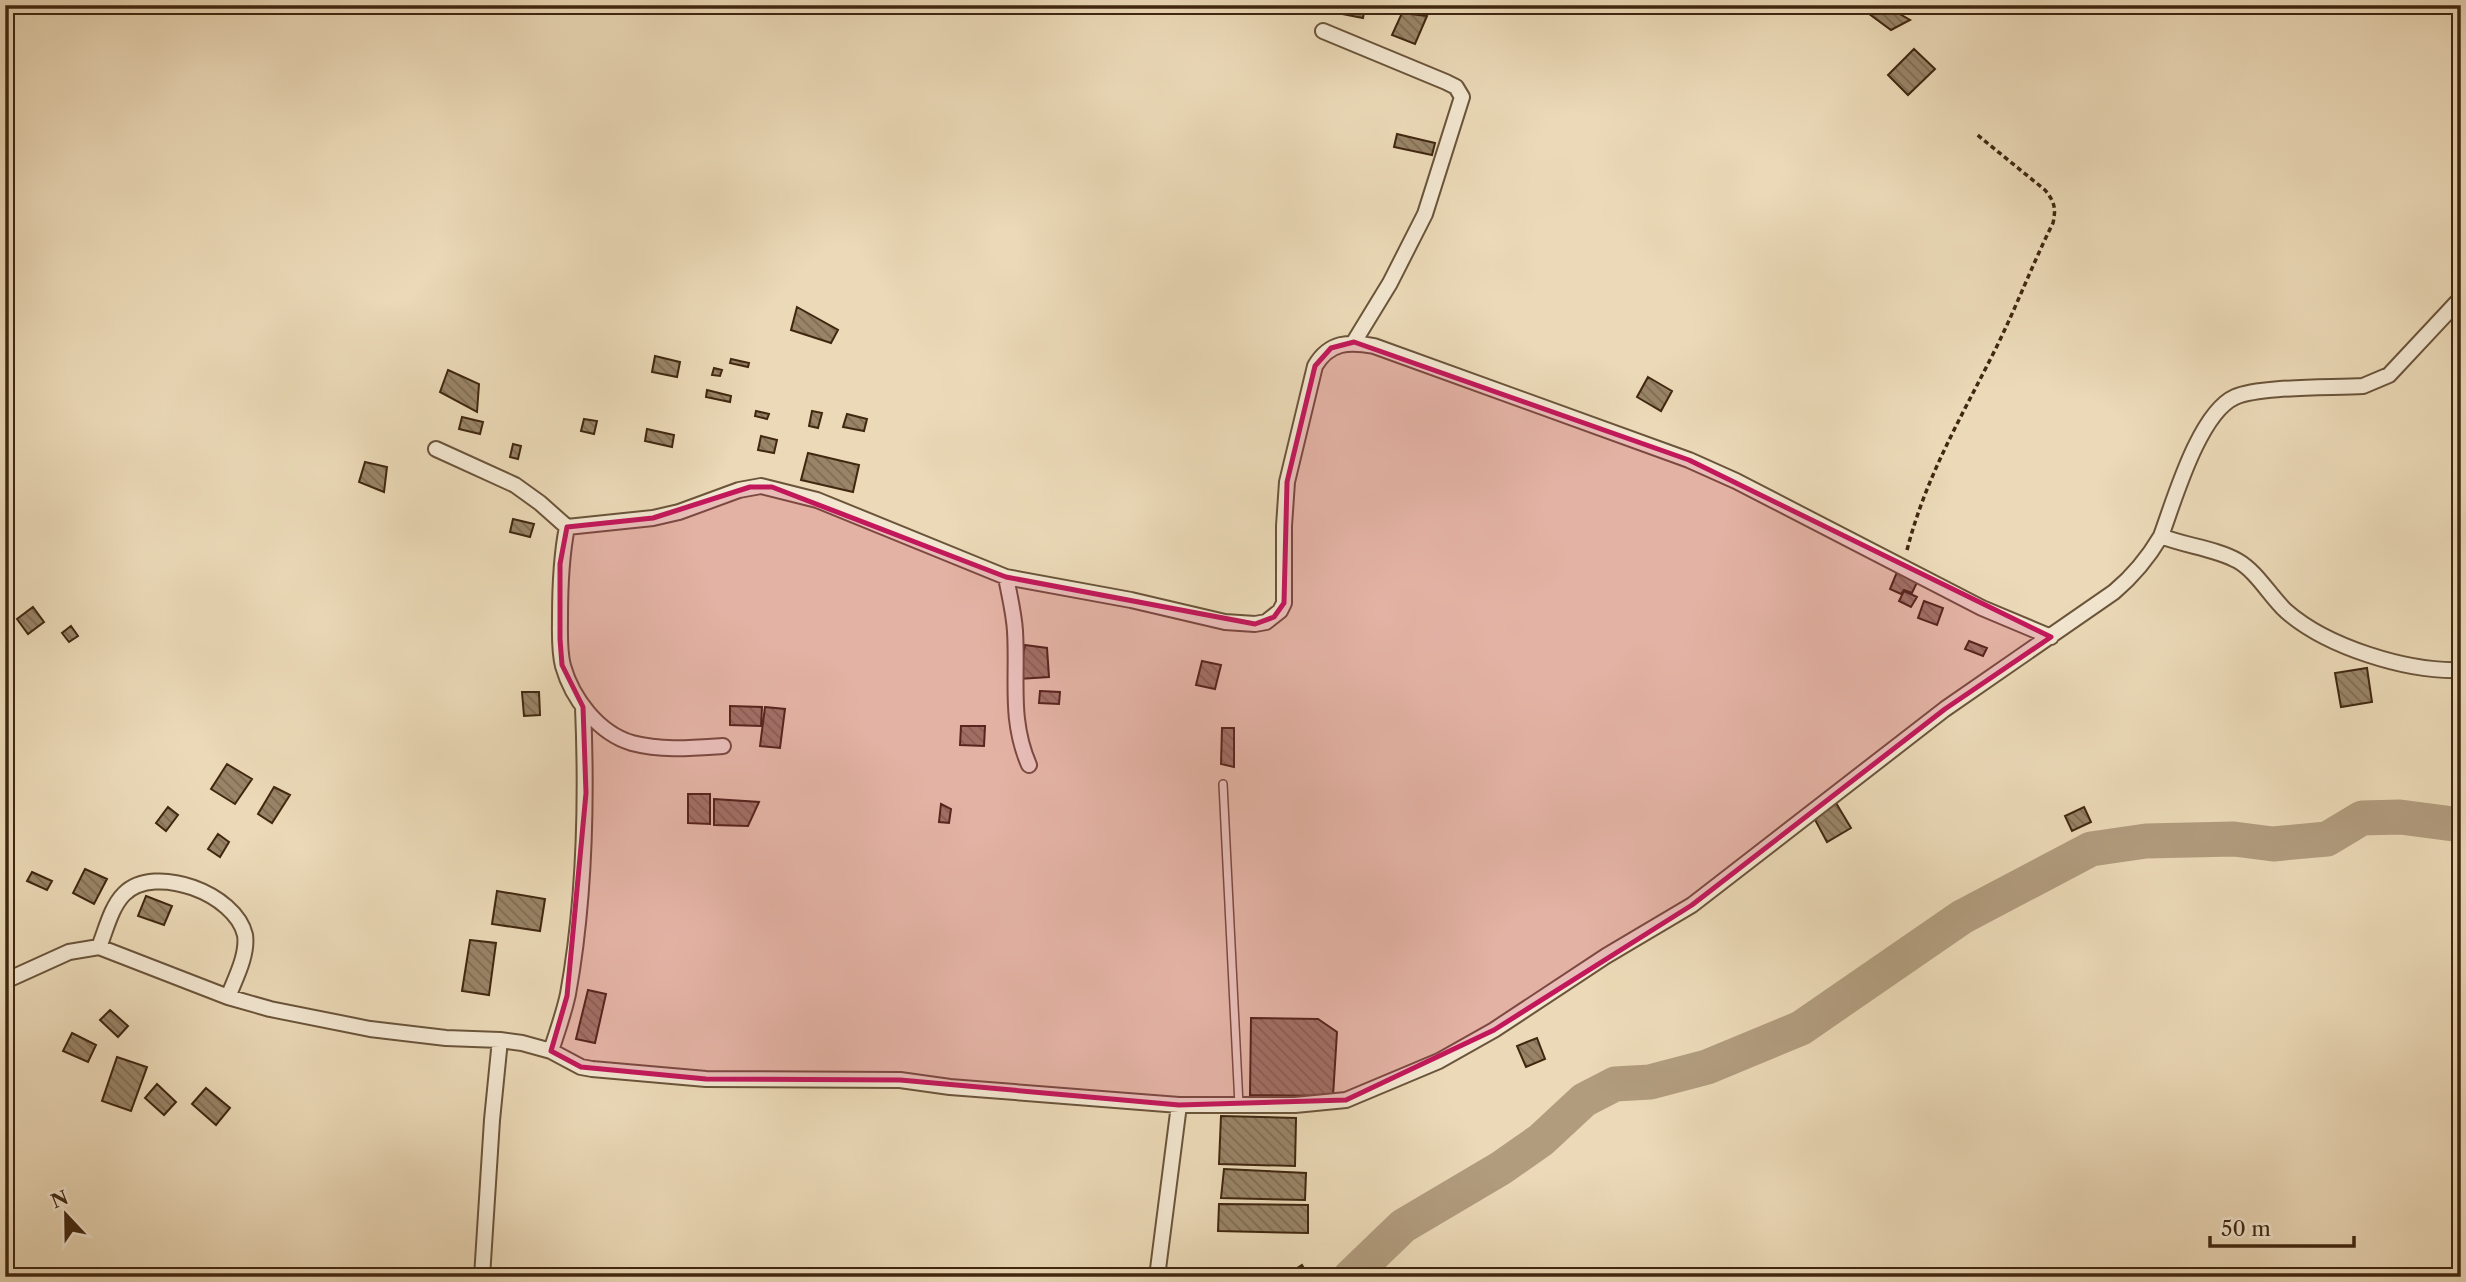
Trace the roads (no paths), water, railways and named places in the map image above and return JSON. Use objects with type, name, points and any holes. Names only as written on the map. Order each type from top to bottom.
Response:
[{"type":"street","points":[[1323,31],[1446,82],[1455,87],[1462,97],[1425,214],[1390,283],[1354,342]]},
{"type":"street","points":[[5,981],[69,952],[99,947],[228,997],[270,1009],[370,1029],[446,1038],[500,1040],[551,1051],[580,1067],[706,1079],[900,1080],[950,1087],[1179,1105],[1295,1105],[1346,1100],[1439,1060],[1493,1030],[1606,956],[1692,905],[1945,709],[2093,608],[2131,578],[2151,554],[2161,536],[2186,466],[2209,424],[2226,402],[2245,394],[2363,386],[2377,381],[2389,375],[2461,298]]},
{"type":"street","points":[[436,449],[515,485],[567,527],[653,518],[679,512],[750,487],[772,487],[817,500],[1006,577],[1130,600],[1225,622],[1255,624],[1274,617],[1284,603],[1287,482],[1315,366],[1331,348],[1354,342],[1374,346],[1689,460],[1737,481],[1982,608],[2051,637]]},
{"type":"street","points":[[567,527],[560,564],[562,665],[583,707],[602,727],[631,742],[671,749],[723,746]]},
{"type":"street","points":[[2161,536],[2238,561],[2287,611],[2326,636],[2410,668],[2461,670]]},
{"type":"street","points":[[1006,577],[1016,629],[1017,727],[1029,765]]},
{"type":"street","points":[[551,1051],[567,996],[576,927],[586,793],[583,707]]},
{"type":"street","points":[[99,947],[116,905],[132,888],[158,882],[186,885],[200,890],[226,905],[234,914],[244,935],[245,949],[228,997]]},
{"type":"street","points":[[482,1277],[500,1040]]},
{"type":"street","points":[[1157,1277],[1179,1105]]},
{"type":"lane","points":[[1223,783],[1238,1105]]},
{"type":"waterway","points":[[1350,1277],[1403,1226],[1501,1168],[1541,1140],[1584,1100],[1615,1084],[1650,1082],[1707,1067],[1801,1028],[1962,917],[2091,849],[2146,841],[2234,839],[2273,844],[2327,839],[2362,818],[2400,817],[2461,825]]}]
